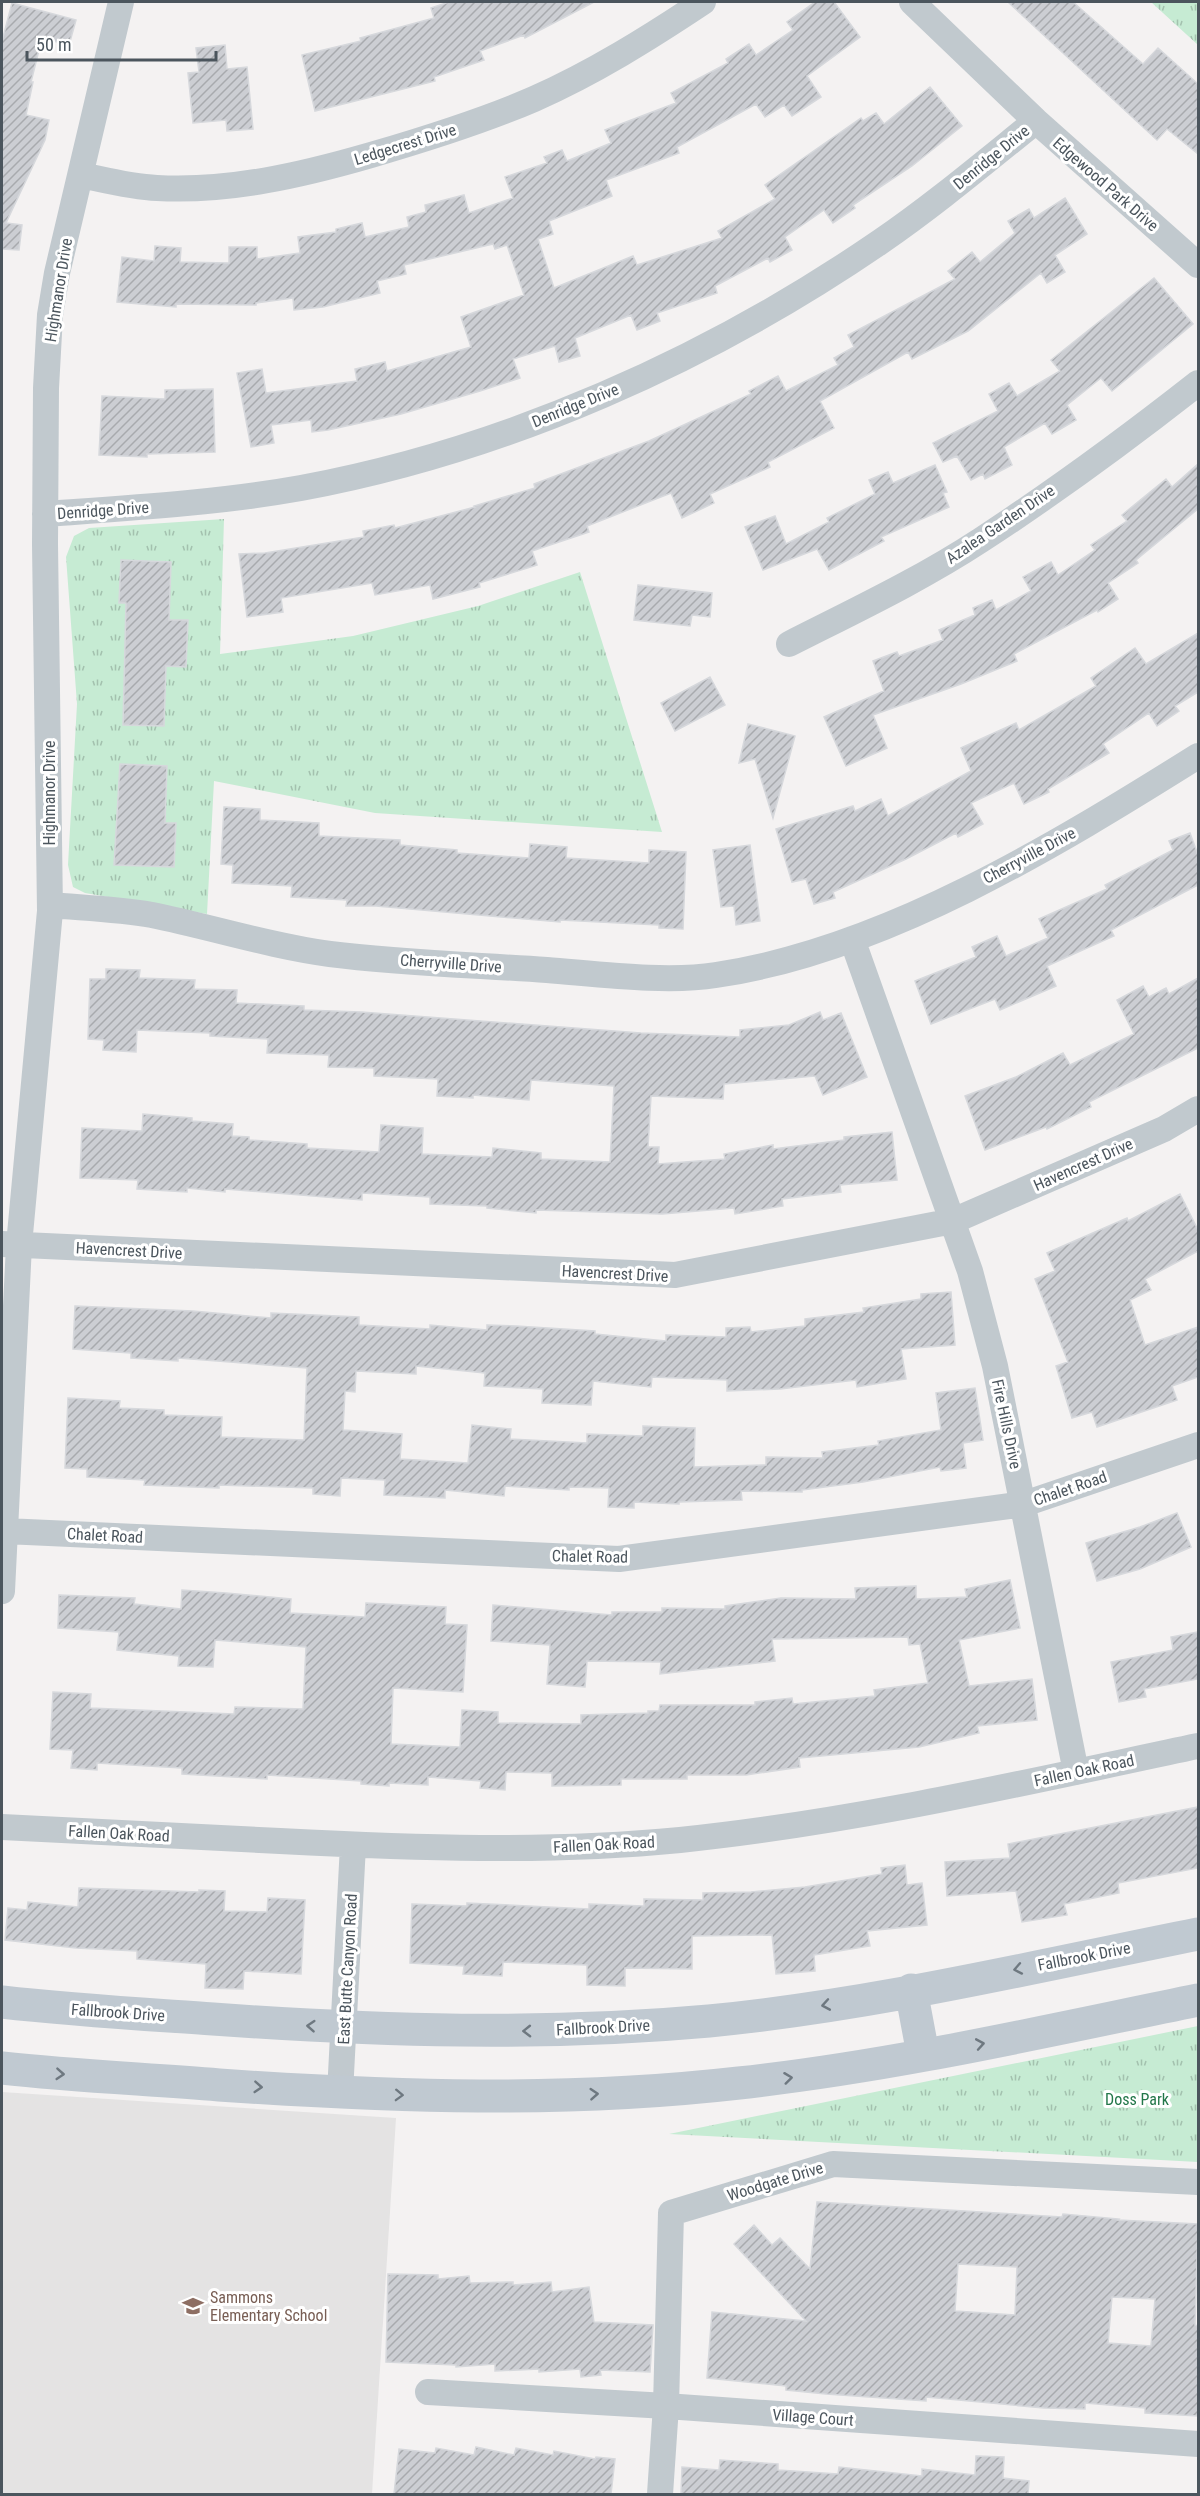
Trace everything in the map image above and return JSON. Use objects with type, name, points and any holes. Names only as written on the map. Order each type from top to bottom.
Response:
[{"type":"main road","name":"Fallbrook Drive","points":[[2,2002],[343,2028],[479,2032],[570,2030],[708,2021],[785,2012],[1198,1934]]},
{"type":"main road","points":[[911,1990],[923,2054]]},
{"type":"main road","points":[[2,2068],[340,2093],[478,2098],[573,2096],[805,2076],[1198,2000]]},
{"type":"street","name":"Highmanor Drive","points":[[2,1591],[6,1531],[10,1245],[50,906],[45,514],[46,388],[50,315],[57,273],[121,2]]},
{"type":"street","name":"Ledgecrest Drive","points":[[81,175],[155,188],[200,189],[266,181],[316,171],[450,132],[535,99],[607,62],[703,2]]},
{"type":"street","name":"Edgewood Park Drive","points":[[912,2],[1036,121],[1198,265]]},
{"type":"street","name":"Denridge Drive","points":[[45,514],[205,501],[300,488],[391,468],[475,443],[547,417],[607,393],[698,350],[804,291],[880,242],[928,207],[1036,121]]},
{"type":"street","name":"Azalea Garden Drive","points":[[789,644],[906,585],[980,540],[1151,420],[1198,383]]},
{"type":"street","name":"Cherryville Drive","points":[[50,906],[122,910],[151,915],[328,954],[661,977],[713,976],[810,954],[852,939],[929,906],[1021,861],[1120,805],[1198,756]]},
{"type":"street","points":[[852,939],[953,1221]]},
{"type":"street","name":"Havencrest Drive","points":[[10,1245],[675,1275],[953,1221],[1164,1129],[1198,1109]]},
{"type":"street","name":"Fire Hills Drive","points":[[953,1221],[970,1271],[995,1366],[1076,1772]]},
{"type":"street","name":"Chalet Road","points":[[6,1531],[619,1559],[1024,1504],[1198,1444]]},
{"type":"street","name":"Fallen Oak Road","points":[[2,1827],[353,1845],[484,1848],[678,1840],[793,1826],[1076,1772],[1198,1746]]},
{"type":"street","name":"East Butte Canyon Road","points":[[340,2093],[353,1845]]},
{"type":"street","name":"Woodgate Drive","points":[[660,2494],[666,2406],[671,2213],[833,2164],[1198,2182]]},
{"type":"street","name":"Village Court","points":[[428,2392],[666,2406],[1198,2444]]},
{"type":"shaded area","name":"Sammons Elementary School","points":[[2,2092],[396,2118],[372,2494],[2,2494]]},
{"type":"green space","points":[[1151,2],[1198,2],[1198,45]]},
{"type":"green space","points":[[224,519],[220,654],[353,636],[478,606],[580,572],[662,832],[375,813],[214,781],[207,914],[85,893],[73,887],[68,865],[77,704],[66,557],[74,536],[89,528]]},
{"type":"green space","name":"Doss Park","points":[[1198,2026],[1198,2162],[669,2134]]},
{"type":"building","points":[[449,2],[594,2],[525,38],[524,35],[480,51],[484,60],[434,77],[435,81],[315,111],[302,55],[361,41],[360,38],[434,18],[431,8]]},
{"type":"building","points":[[815,2],[834,2],[860,37],[807,76],[821,97],[792,116],[784,105],[765,117],[756,104],[677,147],[679,153],[606,180],[612,196],[549,221],[553,234],[538,239],[554,288],[633,256],[637,265],[722,238],[718,231],[775,199],[765,185],[861,118],[863,121],[876,113],[884,124],[930,87],[962,126],[912,166],[853,205],[855,208],[833,223],[824,210],[785,237],[792,250],[770,262],[768,258],[715,286],[717,293],[657,313],[660,321],[637,330],[631,315],[575,338],[580,356],[559,362],[555,346],[513,359],[520,378],[401,414],[328,430],[312,432],[311,420],[271,425],[274,443],[251,447],[237,373],[262,369],[266,393],[357,381],[355,369],[385,362],[387,371],[471,347],[461,317],[524,295],[507,245],[495,249],[493,244],[404,265],[406,274],[377,281],[380,293],[323,307],[294,310],[293,298],[256,303],[256,305],[176,304],[176,307],[117,302],[122,257],[154,261],[155,246],[181,248],[180,262],[229,263],[229,247],[257,247],[257,259],[300,253],[298,237],[336,232],[336,229],[362,223],[365,237],[409,227],[407,217],[426,212],[425,205],[464,195],[469,213],[513,198],[505,177],[547,163],[544,157],[562,150],[567,161],[611,143],[605,130],[676,103],[671,93],[728,63],[726,59],[749,44],[756,55],[793,30],[787,22]]},
{"type":"building","points":[[1008,2],[1073,2],[1143,64],[1158,48],[1198,84],[1198,154],[1167,129],[1157,140]]},
{"type":"building","points":[[12,3],[76,20],[69,45],[42,38],[31,82],[33,82],[26,115],[49,120],[45,140],[6,223],[22,225],[19,250],[2,249],[2,41]]},
{"type":"building","points":[[225,45],[227,69],[247,67],[253,129],[227,131],[226,120],[193,123],[188,73],[199,72],[196,48]]},
{"type":"building","points":[[1065,198],[1087,234],[1055,255],[1065,272],[1047,283],[1041,273],[968,331],[912,359],[908,352],[820,401],[834,428],[768,462],[770,467],[710,494],[714,503],[682,518],[671,493],[587,526],[589,532],[532,551],[537,565],[479,583],[480,587],[433,599],[430,585],[375,595],[372,583],[281,598],[283,612],[247,617],[239,554],[265,553],[364,537],[363,531],[394,525],[395,528],[475,507],[535,488],[534,484],[649,441],[751,394],[749,391],[778,376],[786,391],[838,365],[834,358],[854,347],[848,335],[955,279],[948,271],[972,252],[980,262],[1015,233],[1008,221],[1029,209],[1034,218]]},
{"type":"building","points":[[1154,278],[1193,324],[1112,391],[1101,378],[1067,405],[1076,420],[1052,434],[1045,423],[1004,447],[1012,465],[985,479],[983,474],[971,480],[957,456],[943,462],[933,443],[998,411],[989,394],[1009,383],[1017,396],[1060,371],[1051,360]]},
{"type":"building","points":[[213,389],[215,452],[147,454],[147,457],[99,455],[102,396],[165,399],[165,390]]},
{"type":"building","points":[[1198,464],[1198,509],[1136,560],[1138,563],[1108,583],[1118,599],[1098,612],[1097,610],[1014,654],[1017,661],[961,684],[873,715],[887,748],[846,766],[824,717],[884,691],[873,661],[897,652],[899,656],[943,640],[939,630],[975,615],[973,608],[992,600],[996,610],[1031,591],[1023,577],[1051,562],[1058,575],[1095,550],[1091,545],[1127,521],[1122,515],[1166,479],[1172,487]]},
{"type":"building","points":[[935,465],[947,492],[943,493],[949,507],[881,537],[884,541],[829,570],[817,549],[763,570],[745,527],[775,516],[786,544],[829,522],[827,518],[875,494],[869,480],[888,472],[893,483]]},
{"type":"building","points":[[121,560],[171,562],[169,620],[188,620],[186,667],[166,666],[164,726],[123,725],[126,603],[119,603]]},
{"type":"building","points":[[638,585],[712,593],[710,617],[692,615],[690,626],[634,620]]},
{"type":"building","points":[[1198,633],[1198,692],[1175,706],[1179,711],[1157,726],[1149,713],[1103,744],[1109,753],[1048,789],[1049,792],[1024,804],[1014,783],[971,803],[983,824],[958,837],[956,833],[906,859],[833,892],[835,898],[814,904],[806,879],[792,882],[776,829],[853,806],[855,811],[881,799],[888,816],[971,771],[961,748],[1016,723],[1019,730],[1096,686],[1091,678],[1135,648],[1146,664]]},
{"type":"building","points":[[710,677],[725,705],[675,731],[661,703]]},
{"type":"building","points":[[748,724],[795,736],[773,818],[755,759],[739,763]]},
{"type":"building","points":[[120,764],[167,766],[165,823],[176,823],[174,867],[114,865]]},
{"type":"building","points":[[224,807],[260,809],[260,820],[319,823],[319,836],[400,840],[400,845],[457,850],[457,853],[529,858],[530,844],[567,847],[566,858],[649,863],[649,850],[686,852],[683,929],[659,928],[659,925],[560,920],[560,922],[376,906],[346,906],[347,900],[291,897],[292,886],[232,883],[233,865],[221,864]]},
{"type":"building","points":[[1190,833],[1198,855],[1198,885],[1111,930],[1114,936],[1047,966],[1056,986],[1000,1010],[995,999],[931,1024],[915,981],[976,957],[972,947],[997,936],[1006,956],[1048,938],[1039,919],[1107,889],[1105,885],[1173,850],[1169,841]]},
{"type":"building","points":[[750,845],[760,921],[736,925],[734,906],[721,907],[713,850]]},
{"type":"building","points":[[106,969],[140,970],[139,978],[195,980],[194,989],[237,990],[236,1003],[304,1006],[304,1010],[361,1012],[641,1033],[740,1037],[740,1030],[789,1025],[820,1012],[823,1020],[841,1013],[867,1077],[823,1095],[815,1076],[724,1084],[723,1099],[651,1096],[648,1147],[659,1147],[658,1164],[725,1159],[724,1154],[773,1145],[773,1149],[844,1140],[844,1137],[892,1132],[897,1180],[840,1185],[841,1192],[782,1199],[783,1206],[735,1214],[734,1208],[662,1214],[536,1210],[536,1213],[487,1208],[487,1206],[430,1204],[430,1197],[362,1193],[362,1200],[225,1189],[225,1192],[187,1188],[187,1192],[137,1189],[138,1180],[80,1178],[82,1128],[142,1131],[143,1114],[233,1124],[232,1136],[249,1137],[249,1140],[307,1144],[307,1148],[379,1152],[381,1125],[423,1128],[422,1154],[492,1157],[493,1148],[541,1153],[541,1159],[610,1162],[614,1086],[531,1080],[529,1100],[473,1095],[473,1098],[437,1096],[438,1079],[374,1076],[374,1068],[328,1067],[329,1055],[267,1053],[268,1039],[210,1036],[210,1033],[137,1030],[136,1052],[103,1050],[104,1040],[88,1039],[90,979],[106,979]]},
{"type":"building","points":[[1198,978],[1198,1048],[1089,1102],[1091,1107],[1047,1129],[1046,1127],[985,1150],[965,1096],[1016,1077],[1063,1053],[1070,1065],[1134,1034],[1117,1000],[1143,986],[1149,997],[1166,988],[1169,994]]},
{"type":"building","points":[[1180,1194],[1198,1230],[1198,1251],[1145,1279],[1151,1290],[1130,1300],[1145,1345],[1198,1327],[1198,1377],[1172,1386],[1177,1400],[1097,1427],[1092,1412],[1072,1418],[1056,1366],[1068,1362],[1035,1279],[1055,1271],[1047,1253],[1127,1218],[1128,1221]]},
{"type":"building","points":[[951,1292],[955,1345],[901,1349],[906,1379],[857,1387],[856,1380],[780,1389],[727,1391],[727,1380],[652,1377],[651,1387],[593,1381],[591,1405],[542,1403],[543,1389],[484,1386],[485,1373],[416,1366],[416,1374],[356,1371],[355,1392],[345,1391],[343,1430],[402,1434],[400,1459],[468,1463],[472,1425],[511,1429],[510,1439],[587,1443],[587,1434],[643,1436],[643,1426],[695,1428],[694,1467],[766,1465],[766,1457],[823,1458],[822,1452],[879,1445],[878,1441],[941,1430],[936,1393],[975,1388],[983,1440],[963,1443],[966,1468],[941,1471],[940,1467],[863,1482],[802,1490],[802,1492],[741,1491],[742,1500],[679,1502],[679,1504],[634,1502],[634,1508],[608,1507],[609,1488],[569,1487],[569,1490],[505,1486],[504,1496],[445,1490],[445,1498],[384,1495],[385,1480],[341,1478],[340,1496],[313,1494],[313,1488],[144,1485],[145,1480],[87,1477],[87,1469],[65,1468],[68,1398],[120,1401],[119,1408],[164,1410],[164,1415],[222,1417],[221,1437],[304,1440],[307,1368],[178,1358],[178,1361],[131,1358],[131,1353],[73,1349],[75,1306],[193,1311],[271,1318],[271,1313],[359,1317],[359,1325],[430,1329],[430,1325],[487,1330],[487,1325],[516,1326],[595,1331],[595,1334],[666,1341],[666,1335],[726,1337],[726,1328],[750,1327],[751,1332],[805,1326],[805,1319],[864,1312],[863,1308],[921,1299],[921,1294]]},
{"type":"building","points":[[1177,1513],[1191,1547],[1140,1569],[1097,1581],[1086,1543]]},
{"type":"building","points":[[1010,1580],[1020,1628],[959,1640],[969,1686],[1032,1679],[1037,1720],[977,1726],[979,1733],[919,1747],[799,1758],[800,1767],[746,1775],[687,1775],[687,1779],[621,1779],[621,1785],[552,1786],[552,1773],[506,1772],[505,1790],[480,1788],[481,1781],[428,1777],[428,1785],[389,1783],[389,1786],[361,1784],[361,1781],[267,1775],[267,1779],[182,1774],[182,1768],[97,1763],[97,1770],[71,1768],[73,1750],[50,1749],[53,1692],[91,1694],[90,1708],[234,1714],[235,1707],[303,1709],[306,1647],[215,1640],[213,1667],[178,1666],[179,1656],[117,1650],[119,1632],[58,1628],[59,1595],[135,1598],[134,1604],[181,1609],[182,1590],[226,1593],[291,1599],[290,1613],[365,1617],[366,1603],[446,1607],[445,1624],[467,1625],[463,1692],[393,1688],[391,1744],[460,1747],[462,1710],[498,1712],[498,1723],[581,1724],[581,1715],[648,1713],[648,1711],[659,1711],[660,1705],[755,1705],[755,1702],[792,1698],[793,1704],[875,1696],[874,1690],[928,1683],[920,1644],[909,1645],[908,1637],[772,1639],[775,1661],[660,1674],[661,1662],[587,1661],[585,1687],[547,1684],[550,1645],[491,1641],[493,1605],[612,1615],[612,1612],[662,1612],[662,1608],[725,1609],[725,1606],[781,1598],[856,1599],[855,1588],[916,1586],[916,1599],[967,1597],[965,1589]]},
{"type":"building","points":[[1198,1632],[1198,1679],[1144,1689],[1146,1697],[1119,1702],[1111,1662],[1173,1650],[1171,1637]]},
{"type":"building","points":[[1198,1807],[1198,1868],[1118,1883],[1119,1893],[1064,1904],[1067,1915],[1022,1922],[1016,1891],[947,1896],[945,1862],[1010,1858],[1008,1844]]},
{"type":"building","points":[[905,1865],[907,1885],[922,1883],[927,1925],[867,1931],[870,1946],[814,1955],[815,1971],[776,1974],[772,1935],[692,1936],[692,1969],[625,1968],[625,1986],[587,1985],[587,1965],[503,1962],[502,1976],[463,1974],[464,1966],[410,1963],[412,1904],[467,1906],[467,1903],[589,1909],[589,1904],[644,1906],[644,1899],[703,1900],[703,1893],[751,1892],[805,1887],[882,1874],[881,1868]]},
{"type":"building","points":[[79,1888],[225,1891],[224,1911],[267,1912],[268,1898],[305,1900],[301,1974],[244,1971],[243,1989],[205,1988],[206,1964],[137,1959],[137,1951],[76,1948],[5,1940],[8,1908],[27,1910],[28,1902],[78,1907]]},
{"type":"building","points":[[817,2202],[1062,2217],[1063,2214],[1118,2220],[1198,2224],[1195,2325],[1198,2326],[1198,2416],[1145,2413],[1145,2408],[1085,2403],[1085,2409],[1044,2408],[926,2397],[926,2401],[826,2394],[786,2390],[786,2386],[707,2378],[712,2312],[806,2321],[734,2244],[754,2225],[772,2245],[780,2238],[810,2269]],"holes":[[[958,2264],[1017,2267],[1015,2315],[955,2311]],[[1112,2297],[1155,2299],[1151,2346],[1108,2343]]]},
{"type":"building","points":[[388,2274],[438,2275],[438,2279],[469,2276],[470,2283],[513,2282],[513,2285],[551,2282],[552,2292],[589,2287],[594,2322],[653,2325],[650,2372],[600,2370],[601,2375],[581,2377],[580,2369],[539,2372],[539,2369],[495,2371],[495,2364],[456,2367],[456,2365],[386,2362]]},
{"type":"building","points":[[476,2447],[514,2455],[516,2448],[553,2455],[554,2451],[595,2459],[596,2457],[615,2459],[611,2494],[394,2494],[399,2449],[435,2453],[436,2448],[474,2455]]},
{"type":"building","points":[[976,2456],[1004,2457],[1003,2478],[1029,2481],[1028,2494],[681,2494],[682,2467],[719,2470],[720,2460],[778,2464],[778,2470],[838,2474],[839,2467],[922,2476],[922,2469],[975,2475]]},
{"type":"place","name":"Sammons Elementary School","points":[[193,2306]]}]
